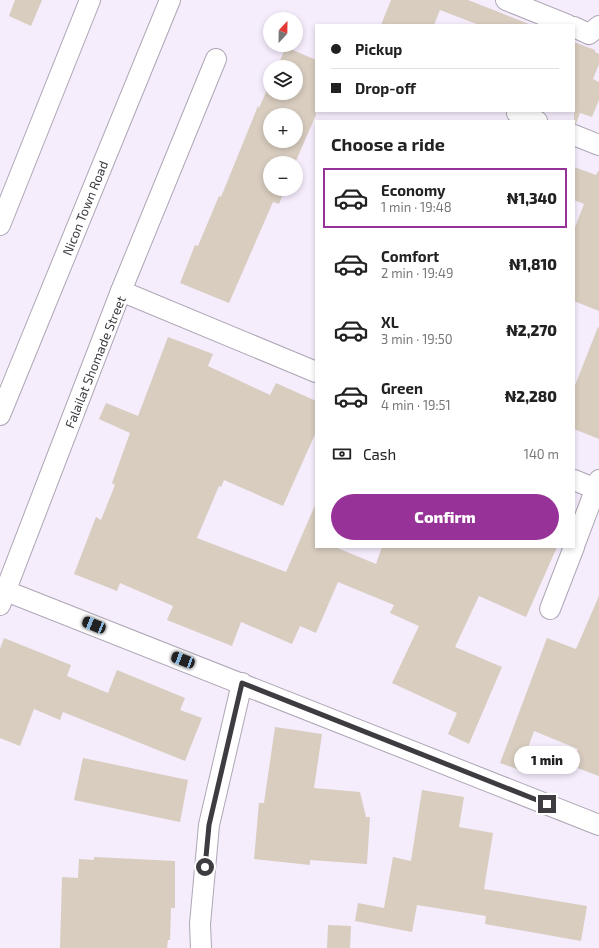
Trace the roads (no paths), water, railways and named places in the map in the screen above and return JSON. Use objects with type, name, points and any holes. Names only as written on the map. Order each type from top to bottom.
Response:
[{"type":"street","points":[[0,225],[6,194],[90,0]]},
{"type":"street","name":"Nicon Town Road","points":[[0,415],[170,0]]},
{"type":"street","points":[[506,0],[566,24]]},
{"type":"street","points":[[575,27],[589,34],[599,26]]},
{"type":"street","points":[[121,291],[216,59]]},
{"type":"street","points":[[517,113],[534,120]]},
{"type":"street","points":[[575,135],[599,145]]},
{"type":"street","name":"Falailat Shomade Street","points":[[3,598],[121,291],[315,372]]},
{"type":"street","points":[[575,480],[597,484],[575,544]]},
{"type":"street","points":[[550,609],[574,548]]},
{"type":"street","points":[[3,598],[242,683],[599,825]]},
{"type":"street","points":[[202,948],[200,924],[209,825],[242,683]]}]
